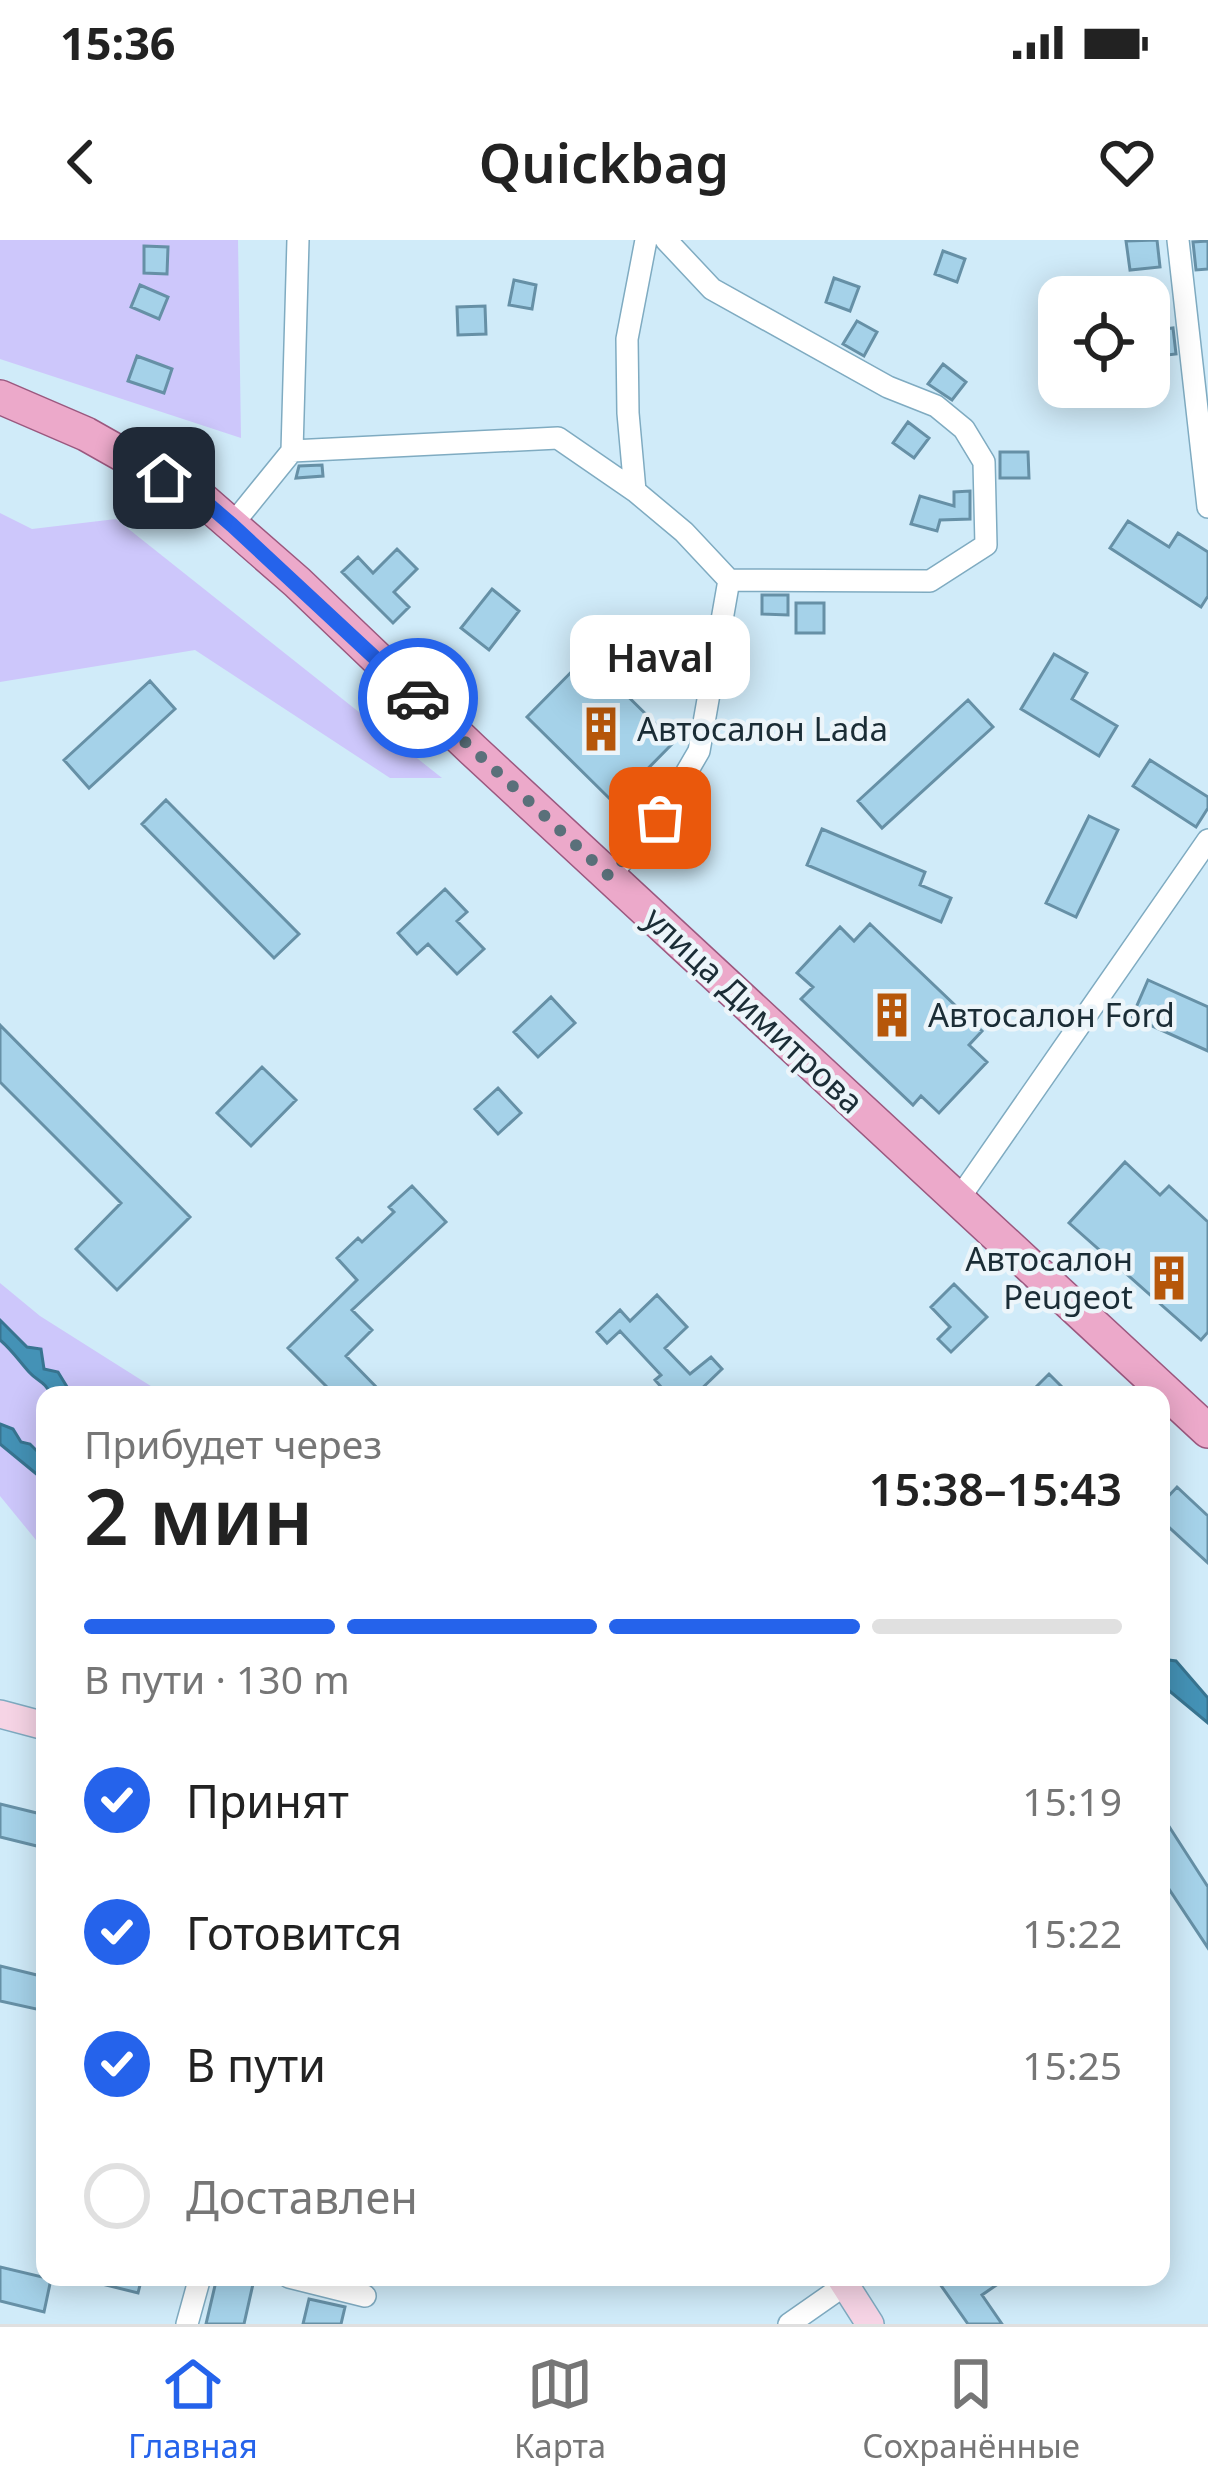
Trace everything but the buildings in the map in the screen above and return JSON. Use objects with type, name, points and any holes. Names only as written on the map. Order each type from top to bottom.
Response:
[{"type":"main road","name":"улица Димитрова","points":[[0,397],[86,434],[203,500],[1160,1386]]},
{"type":"main road","name":"улица Димитрова","points":[[1170,1396],[1208,1431]]},
{"type":"street","points":[[232,525],[292,451],[298,240]]},
{"type":"street","points":[[635,491],[627,340],[646,240]]},
{"type":"street","points":[[292,451],[558,438],[635,491],[684,532],[729,580],[931,581],[986,545],[984,462],[964,429],[936,406],[888,387],[712,289],[666,240]]},
{"type":"street","points":[[1178,240],[1208,507]]},
{"type":"street","points":[[609,876],[660,818],[699,751],[729,580]]},
{"type":"street","points":[[958,1199],[1208,840]]},
{"type":"street","points":[[0,1714],[36,1724]]},
{"type":"street","points":[[187,2324],[198,2286]]},
{"type":"street","points":[[325,2286],[365,2296]]},
{"type":"street","points":[[789,2324],[836,2286]]},
{"type":"street","points":[[845,2286],[870,2324]]},
{"type":"shaded area","points":[[0,240],[238,240],[241,438],[0,359]]},
{"type":"shaded area","points":[[0,513],[32,529],[116,519],[442,778],[390,778],[195,650],[0,682]]},
{"type":"shaded area","points":[[0,1283],[40,1316],[151,1386],[36,1386],[36,1540],[0,1496]]},
{"type":"water","points":[[0,1320],[27,1347],[41,1349],[44,1369],[58,1372],[67,1386],[45,1386],[0,1340]]},
{"type":"water","points":[[0,1424],[36,1450],[36,1474],[0,1444]]},
{"type":"water","points":[[1170,1660],[1176,1661],[1208,1698],[1208,1723],[1170,1691]]},
{"type":"way so far","points":[[418,698],[609,876],[660,818]]},
{"type":"place","name":"Автосалон Lada","points":[[601,729]]},
{"type":"place","name":"Haval","points":[[660,818]]},
{"type":"place","name":"Автосалон Ford","points":[[892,1015]]},
{"type":"place","name":"Автосалон Peugeot","points":[[1169,1278]]},
{"type":"route","points":[[164,478],[203,500],[232,525],[418,698]]}]
